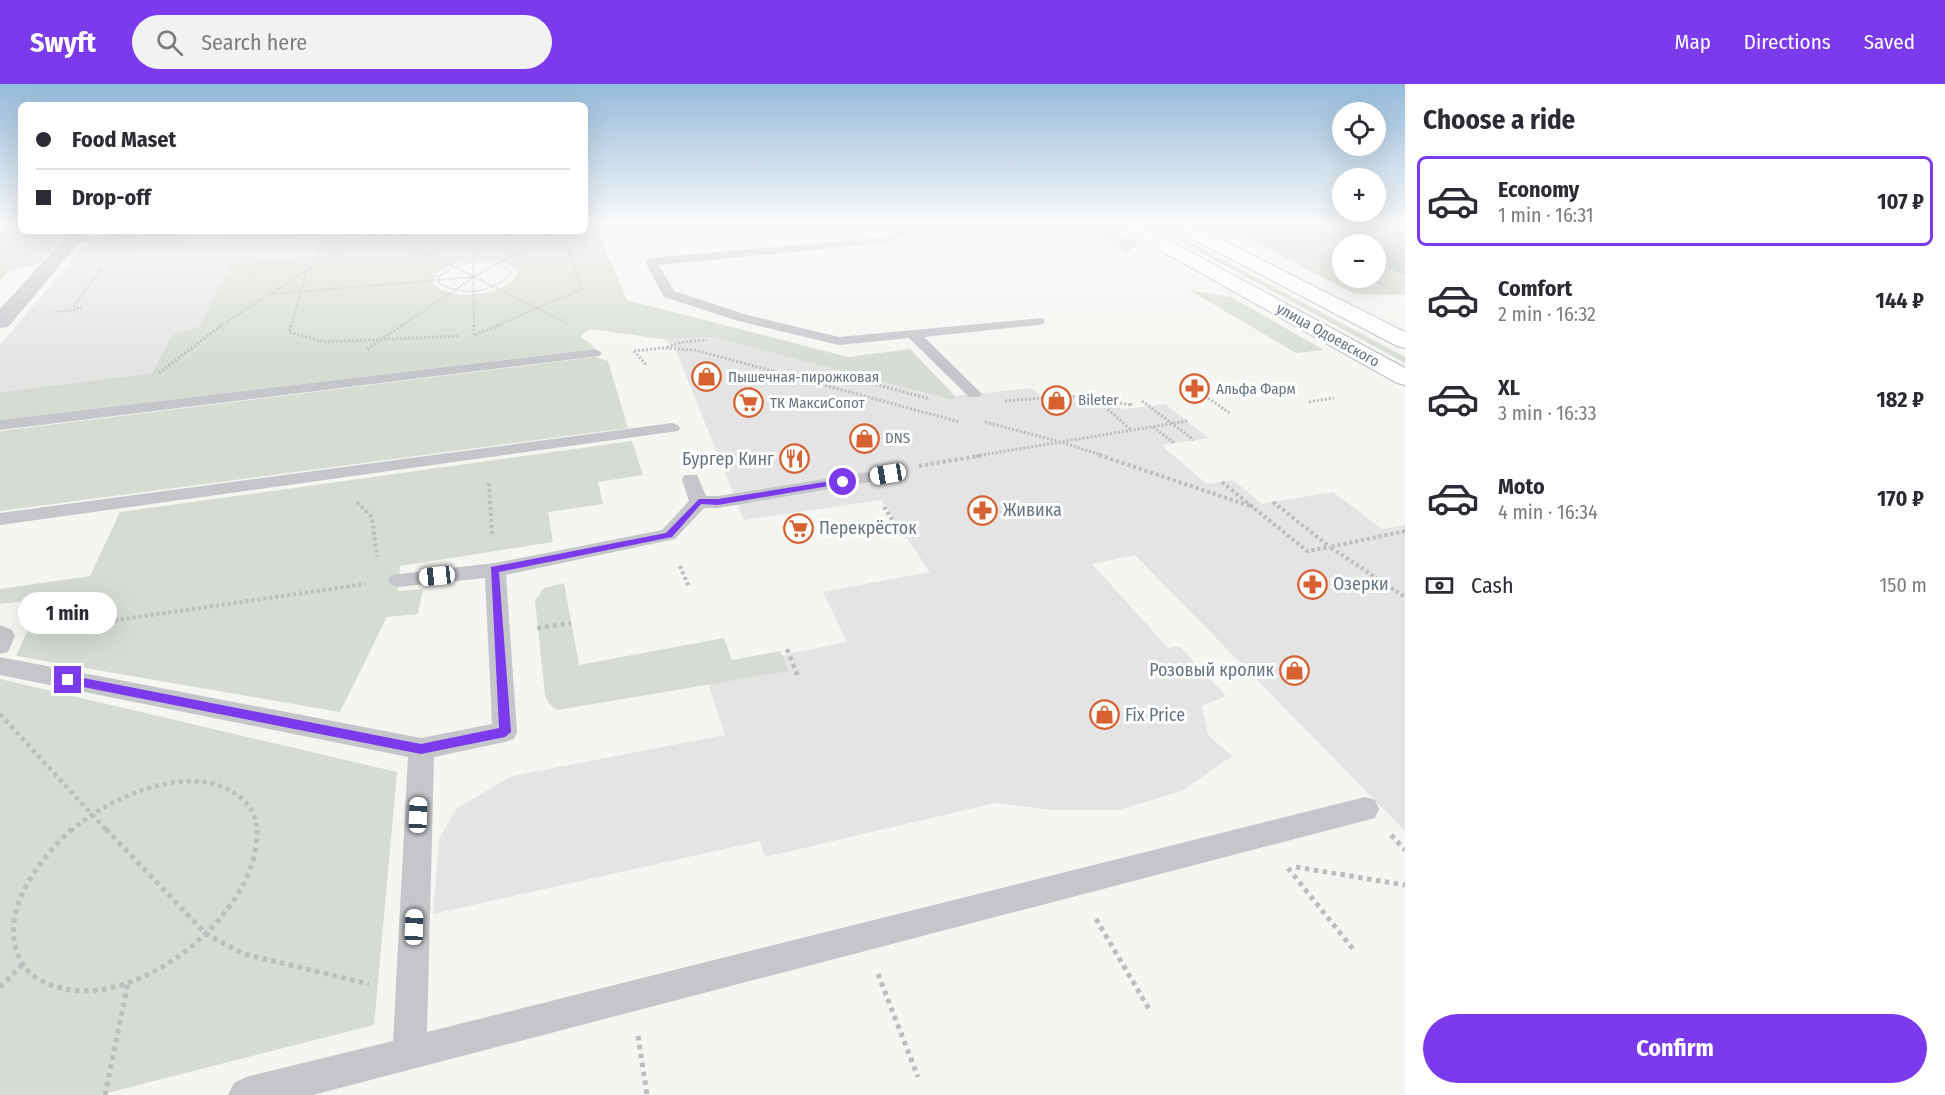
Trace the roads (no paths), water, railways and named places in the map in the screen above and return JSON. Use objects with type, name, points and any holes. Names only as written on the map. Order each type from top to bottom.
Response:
[{"type":"street","points":[[0,322],[46,270]]},
{"type":"street","name":"улица Одоевского","points":[[1211,270],[1405,378]]},
{"type":"street","name":"улица Одоевского","points":[[1269,270],[1405,341]]},
{"type":"lane","points":[[656,270],[669,294],[743,318],[839,341],[1038,321]]},
{"type":"lane","points":[[913,334],[974,394]]},
{"type":"lane","points":[[0,425],[595,353]]},
{"type":"lane","points":[[0,519],[672,428]]},
{"type":"lane","points":[[389,581],[495,570],[669,535],[699,502],[718,502],[888,474]]},
{"type":"lane","points":[[692,479],[699,502]]},
{"type":"lane","points":[[0,666],[421,749],[505,732],[495,570]]},
{"type":"lane","points":[[409,1053],[421,749]]},
{"type":"lane","points":[[246,1095],[1365,809]]},
{"type":"place","name":"Пышечная-пирожковая","points":[[707,377]]},
{"type":"place","name":"Альфа Фарм","points":[[1195,389]]},
{"type":"place","name":"Bileter","points":[[1057,400]]},
{"type":"place","name":"ТК МаксиСопот","points":[[749,403]]},
{"type":"place","name":"DNS","points":[[864,438]]},
{"type":"place","name":"Бургер Кинг","points":[[795,459]]},
{"type":"place","name":"Живика","points":[[982,510]]},
{"type":"place","name":"Перекрёсток","points":[[798,528]]},
{"type":"place","name":"Озерки","points":[[1312,584]]},
{"type":"place","name":"Розовый кролик","points":[[1295,670]]},
{"type":"place","name":"Fix Price","points":[[1104,715]]}]
